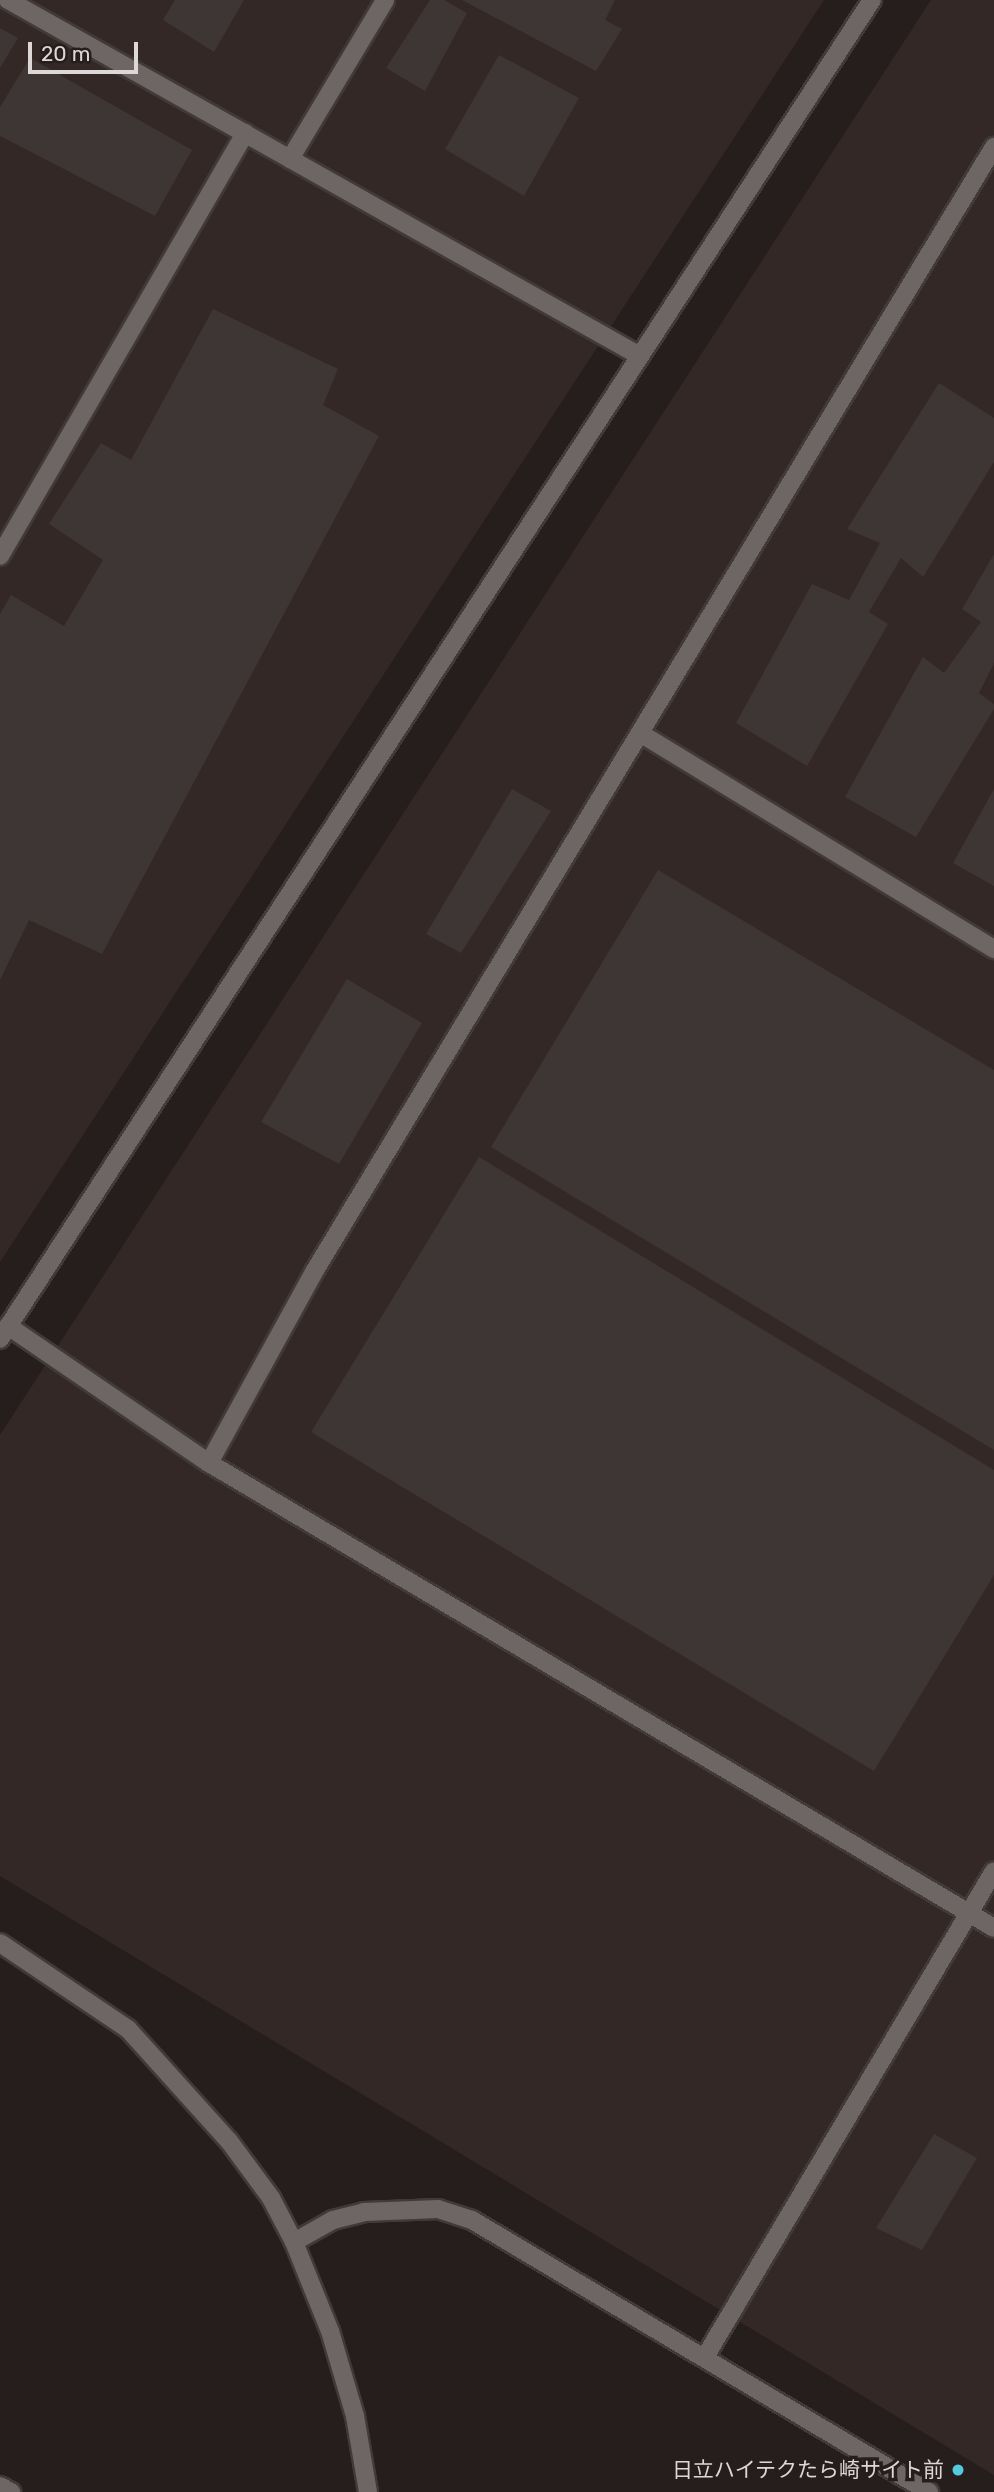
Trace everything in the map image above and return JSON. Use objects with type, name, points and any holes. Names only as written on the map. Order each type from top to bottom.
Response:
[{"type":"street","points":[[8,0],[640,356]]},
{"type":"street","points":[[290,159],[385,0]]},
{"type":"street","points":[[872,0],[4,1332],[209,1463],[994,1928]]},
{"type":"street","points":[[0,556],[245,133]]},
{"type":"street","points":[[209,1463],[314,1272],[994,147]]},
{"type":"street","points":[[640,733],[994,949]]},
{"type":"street","points":[[705,2357],[994,1871]]},
{"type":"street","points":[[0,1943],[128,2029],[229,2141],[271,2198],[294,2242],[333,2343],[355,2416],[369,2492]]},
{"type":"street","points":[[294,2242],[334,2220],[364,2212],[438,2209],[472,2220],[929,2492]]},
{"type":"street","points":[[0,2486],[11,2492]]},
{"type":"shaded area","points":[[0,0],[824,0],[0,1262]]},
{"type":"shaded area","points":[[931,0],[994,0],[994,2475],[0,1876],[0,1435]]},
{"type":"building","points":[[175,0],[244,0],[214,52],[163,20]]},
{"type":"building","points":[[430,0],[444,0],[467,13],[425,91],[386,68]]},
{"type":"building","points":[[462,0],[615,0],[605,20],[622,29],[596,71]]},
{"type":"building","points":[[0,28],[18,38],[0,68]]},
{"type":"building","points":[[499,55],[579,98],[524,196],[445,149]]},
{"type":"building","points":[[30,58],[192,150],[155,216],[0,136],[0,107]]},
{"type":"building","points":[[213,309],[338,369],[323,405],[379,436],[102,954],[29,920],[0,980],[0,614],[11,595],[64,626],[103,560],[49,524],[101,443],[131,460]]},
{"type":"building","points":[[939,383],[994,418],[994,462],[923,577],[901,558],[869,612],[888,624],[807,766],[736,723],[812,584],[849,600],[880,543],[847,529]]},
{"type":"building","points":[[994,554],[994,663],[979,693],[994,704],[994,709],[916,837],[845,797],[923,657],[944,673],[981,622],[962,609]]},
{"type":"building","points":[[512,789],[551,811],[461,953],[426,934]]},
{"type":"building","points":[[994,789],[994,886],[953,863]]},
{"type":"building","points":[[658,870],[994,1070],[994,1450],[491,1147]]},
{"type":"building","points":[[347,979],[422,1023],[339,1164],[261,1122]]},
{"type":"building","points":[[479,1157],[994,1470],[994,1575],[874,1771],[311,1432]]},
{"type":"building","points":[[934,2134],[977,2158],[922,2250],[876,2228]]},
{"type":"place","name":"日立ハイテクたら崎サイト前","points":[[958,2470]]}]
